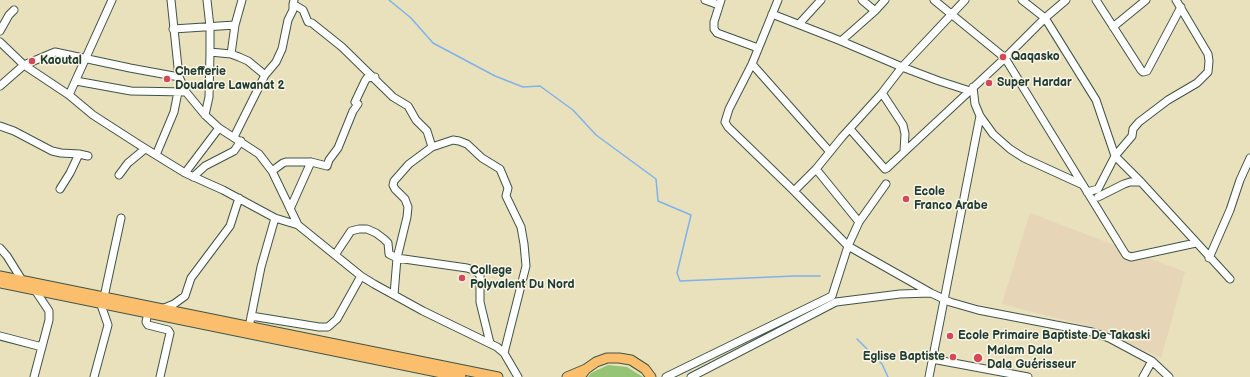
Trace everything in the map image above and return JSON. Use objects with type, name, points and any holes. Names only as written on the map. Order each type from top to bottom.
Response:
[{"type":"main road","points":[[0,276],[22,280],[148,313],[461,377]]},
{"type":"main road","points":[[0,284],[162,309],[498,377]]},
{"type":"main road","points":[[567,377],[583,373],[596,362],[607,358],[631,360],[645,369],[651,377]]},
{"type":"street","points":[[156,155],[182,92],[173,29],[171,0]]},
{"type":"street","points":[[205,115],[208,105],[210,52],[210,27],[206,0]]},
{"type":"street","points":[[231,54],[235,25],[242,0]]},
{"type":"street","points":[[704,0],[720,3],[714,22],[714,29],[717,33],[758,48]]},
{"type":"street","points":[[778,0],[752,64],[729,109],[725,122],[728,127],[848,246],[944,300],[978,310],[1092,332],[1108,338],[1152,361],[1168,377]]},
{"type":"street","points":[[799,24],[821,0]]},
{"type":"street","points":[[862,0],[875,11]]},
{"type":"street","points":[[840,41],[875,11],[885,0]]},
{"type":"street","points":[[934,0],[1005,58],[1126,255],[1128,256],[1196,243]]},
{"type":"street","points":[[794,191],[816,169],[882,93],[902,67],[965,0]]},
{"type":"street","points":[[1022,0],[1045,18],[1096,100],[1115,156],[1141,182],[1209,258],[1230,279]]},
{"type":"street","points":[[850,129],[884,168],[890,166],[904,151],[1005,58],[1045,18],[1066,0]]},
{"type":"street","points":[[1096,0],[1143,72],[1147,71],[1181,7]]},
{"type":"street","points":[[1113,27],[1146,0]]},
{"type":"street","points":[[1097,210],[1098,189],[1115,156],[1132,136],[1133,129],[1139,122],[1168,100],[1197,83],[1208,72],[1208,54],[1176,0]]},
{"type":"street","points":[[69,95],[86,59],[109,2]]},
{"type":"street","points":[[234,137],[265,74],[276,62],[282,49],[288,20],[293,10],[294,2]]},
{"type":"street","points":[[294,2],[303,10],[308,22],[312,23],[342,47],[375,77],[393,97],[408,106],[416,120],[426,131],[432,147]]},
{"type":"street","points":[[0,31],[9,15],[14,10]]},
{"type":"street","points":[[772,14],[939,81],[972,89]]},
{"type":"street","points":[[173,29],[235,25]]},
{"type":"street","points":[[0,42],[24,65],[69,95],[93,115],[145,149],[185,173],[239,198],[275,218],[298,225],[361,276],[423,311],[490,343],[504,353],[518,377]]},
{"type":"street","points":[[0,86],[24,65],[55,52],[179,77]]},
{"type":"street","points":[[210,52],[231,54],[248,61],[265,74]]},
{"type":"street","points":[[752,64],[830,152]]},
{"type":"street","points":[[272,171],[286,162],[311,162],[327,166],[329,160],[338,148],[353,111],[358,104],[355,102],[364,80],[375,77]]},
{"type":"street","points":[[76,81],[130,91],[182,92],[219,128],[259,154],[272,171],[298,225]]},
{"type":"street","points":[[972,89],[975,104],[980,116],[993,134],[1010,149],[1024,158],[1085,189],[1098,189]]},
{"type":"street","points":[[882,93],[903,125],[905,134],[904,151]]},
{"type":"street","points":[[929,377],[980,116]]},
{"type":"street","points":[[0,126],[14,131],[52,151],[88,156]]},
{"type":"street","points":[[185,173],[219,128]]},
{"type":"street","points":[[394,295],[398,258],[408,207],[404,199],[395,190],[393,186],[394,181],[409,164],[432,147],[453,140],[467,144],[482,158],[500,169],[508,188],[506,196],[521,228],[524,244],[526,266],[504,353]]},
{"type":"street","points":[[193,177],[205,166],[234,151],[241,141]]},
{"type":"street","points":[[119,175],[128,163],[145,149]]},
{"type":"street","points":[[60,189],[79,154]]},
{"type":"street","points":[[1209,258],[1230,210],[1240,180],[1250,158]]},
{"type":"street","points":[[290,209],[311,162]]},
{"type":"street","points":[[816,169],[859,222]]},
{"type":"street","points":[[1098,197],[1124,184],[1130,182],[1141,182]]},
{"type":"street","points":[[691,377],[834,299],[848,246],[859,222],[886,184]]},
{"type":"street","points":[[162,309],[174,304],[185,296],[191,278],[230,226],[239,198]]},
{"type":"street","points":[[94,377],[108,325],[103,301],[121,218]]},
{"type":"street","points":[[249,327],[261,267],[275,218]]},
{"type":"street","points":[[335,256],[351,231],[359,229],[372,230],[388,243],[389,254],[398,258],[466,268],[476,271],[480,275],[480,302],[490,343]]},
{"type":"street","points":[[0,248],[7,256],[22,280]]},
{"type":"street","points":[[251,316],[319,327],[328,327],[337,319],[361,276]]},
{"type":"street","points":[[34,377],[49,320],[49,311],[35,290]]},
{"type":"street","points":[[666,377],[834,299],[931,293]]},
{"type":"street","points":[[148,313],[146,322],[148,325],[168,330],[170,333],[160,377]]},
{"type":"street","points":[[0,336],[42,347]]},
{"type":"street","points":[[932,359],[1028,377]]},
{"type":"street","points":[[1144,377],[1152,361]]},
{"type":"shaded area","points":[[1030,213],[1185,272],[1161,358],[1095,328],[1002,304]]},
{"type":"green space","points":[[608,365],[627,367],[643,377],[588,377],[591,373]]},
{"type":"waterway","points":[[389,0],[411,18],[433,43],[495,76],[523,87],[540,86],[573,110],[596,135],[656,179],[658,201],[691,215],[677,273],[680,281],[820,276]]},
{"type":"waterway","points":[[857,339],[882,364],[888,377]]},
{"type":"place","name":"Qaqasko","points":[[1003,57]]},
{"type":"place","name":"Kaoutal","points":[[32,61]]},
{"type":"place","name":"Chefferie Doualare Lawanat 2","points":[[167,79]]},
{"type":"place","name":"Super Hardar","points":[[989,83]]},
{"type":"place","name":"Ecole Franco Arabe","points":[[906,199]]},
{"type":"place","name":"College Polyvalent Du Nord","points":[[462,278]]},
{"type":"place","name":"Ecole Primaire Baptiste De Takaski","points":[[950,336]]},
{"type":"place","name":"Eglise Baptiste","points":[[953,357]]},
{"type":"place","name":"Malam Dala Dala Guérisseur","points":[[978,358]]}]
